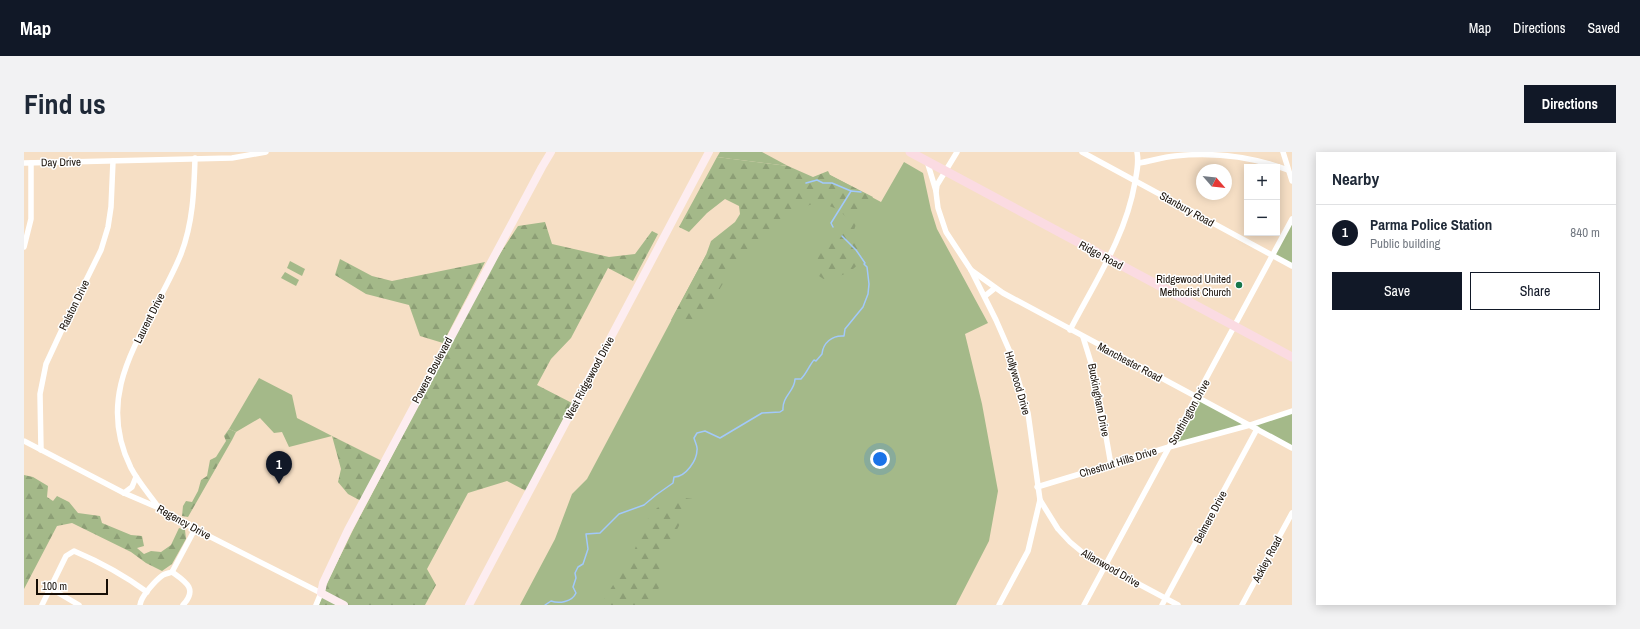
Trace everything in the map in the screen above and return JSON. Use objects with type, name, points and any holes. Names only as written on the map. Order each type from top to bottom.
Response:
[{"type":"main road","name":"Ridge Road","points":[[910,152],[1292,357]]},
{"type":"street","name":"Day Drive","points":[[24,163],[232,158],[266,152]]},
{"type":"street","name":"Powers Boulevard","points":[[321,593],[323,583],[348,530],[457,324],[551,152]]},
{"type":"street","name":"West Ridgewood Drive","points":[[469,605],[709,152]]},
{"type":"street","points":[[936,192],[940,180],[957,152]]},
{"type":"street","name":"Stanbury Road","points":[[1082,152],[1292,266]]},
{"type":"street","points":[[1070,330],[1121,234],[1132,203],[1139,163],[1137,152]]},
{"type":"street","points":[[1283,152],[1292,181]]},
{"type":"street","points":[[1139,163],[1176,156],[1233,156],[1266,162],[1288,170]]},
{"type":"street","name":"Laurent Drive","points":[[159,508],[136,477],[126,457],[120,435],[117,415],[119,391],[128,360],[172,274],[189,229],[193,205],[195,158]]},
{"type":"street","name":"Ralston Drive","points":[[41,450],[40,394],[46,364],[101,250],[108,227],[111,207],[113,161]]},
{"type":"street","name":"Hollywood Drive","points":[[927,161],[936,192],[938,208],[946,232],[971,270],[985,296],[1010,352],[1028,413],[1040,500],[1028,551],[1000,605]]},
{"type":"street","points":[[24,247],[31,219],[31,163]]},
{"type":"street","name":"Southington Drive","points":[[1084,605],[1234,326],[1240,318],[1292,218]]},
{"type":"street","name":"Manchester Road","points":[[971,270],[995,288],[1070,330],[1292,448]]},
{"type":"street","points":[[985,296],[995,288]]},
{"type":"street","name":"Buckingham Drive","points":[[1083,337],[1096,379],[1111,465]]},
{"type":"street","name":"Chestnut Hills Drive","points":[[1037,487],[1169,447],[1250,425],[1292,411]]},
{"type":"street","name":"Belmere Drive","points":[[1162,605],[1257,429]]},
{"type":"street","name":"Regency Drive","points":[[24,441],[124,493],[159,508],[195,529],[344,605]]},
{"type":"street","points":[[124,493],[132,487],[136,477]]},
{"type":"street","name":"Allanwood Drive","points":[[1040,500],[1058,529],[1070,542],[1088,557],[1178,605]]},
{"type":"street","name":"Ackley Road","points":[[1242,605],[1292,513]]},
{"type":"street","points":[[140,605],[141,600],[147,592],[163,575],[172,572],[195,529]]},
{"type":"street","points":[[42,605],[66,556],[74,551],[103,564],[134,582],[147,592]]},
{"type":"street","points":[[172,572],[185,582],[190,589],[189,598],[183,605]]},
{"type":"street","points":[[50,588],[79,605]]},
{"type":"street","points":[[316,605],[321,593]]},
{"type":"green space","points":[[720,152],[762,152],[788,166],[717,157]]},
{"type":"green space","points":[[717,157],[788,166],[813,177],[828,171],[830,175],[873,197],[858,219],[854,230],[865,251],[858,264],[850,272],[839,276],[825,280],[819,276],[817,255],[847,231],[849,222],[841,212],[834,208],[821,204],[813,204],[790,215],[754,247],[726,279],[710,307],[703,315],[697,319],[688,321],[671,320],[706,255],[711,241],[735,222],[740,214],[739,206],[725,199],[707,213],[689,232],[679,227]]},
{"type":"green space","points":[[904,162],[923,173],[931,210],[937,229],[988,323],[965,334],[982,404],[998,491],[989,541],[956,605],[520,605],[555,539],[572,494],[587,479],[706,255],[830,175],[881,202]]},
{"type":"green space","points":[[1292,219],[1292,266],[1272,255]]},
{"type":"green space","points":[[545,222],[552,244],[609,257],[635,254],[652,231],[658,234],[633,281],[608,268],[571,338],[551,359],[537,385],[572,403],[526,491],[507,481],[468,493],[427,569],[436,585],[425,605],[319,605],[328,581],[353,530],[490,269],[518,226]]},
{"type":"green space","points":[[340,259],[372,276],[392,281],[485,262],[443,343],[420,336],[409,305],[366,294],[335,275]]},
{"type":"green space","points":[[290,261],[305,269],[302,276],[287,268]]},
{"type":"green space","points":[[285,272],[299,280],[296,286],[281,278]]},
{"type":"green space","points":[[259,378],[292,395],[297,418],[332,436],[289,447],[282,432],[274,433],[260,418],[236,432],[229,429]]},
{"type":"green space","points":[[1197,397],[1250,425],[1169,447]]},
{"type":"green space","points":[[1292,411],[1292,448],[1250,425]]},
{"type":"green space","points":[[229,429],[236,432],[232,440],[188,517],[182,516],[183,506],[186,501],[192,502],[198,491],[201,480],[207,476],[210,460],[216,457],[226,441],[224,436]]},
{"type":"green space","points":[[332,436],[382,461],[361,501],[348,494],[338,482],[341,469]]},
{"type":"green space","points":[[24,475],[33,477],[48,486],[47,497],[53,501],[57,496],[69,502],[78,513],[100,516],[102,523],[131,535],[142,536],[144,546],[137,548],[144,554],[151,551],[161,552],[171,545],[179,528],[185,530],[186,539],[172,564],[162,571],[146,563],[131,552],[72,523],[57,526],[24,589]]},
{"type":"green space","points":[[678,497],[693,499],[662,558],[659,588],[643,605],[600,605],[632,556],[646,521],[657,508]]},
{"type":"waterway","points":[[806,183],[817,180],[823,183],[832,183],[851,191]]},
{"type":"waterway","points":[[833,227],[831,223],[851,191],[861,192]]},
{"type":"waterway","points":[[545,605],[551,601],[561,602],[568,600],[576,593],[573,587],[576,578],[575,573],[578,567],[583,564],[588,549],[586,534],[600,533],[619,514],[644,505],[673,483],[674,477],[687,471],[697,454],[697,447],[694,438],[697,433],[705,431],[720,438],[762,413],[780,412],[783,410],[784,401],[793,387],[795,379],[801,379],[803,377],[814,360],[816,361],[822,354],[824,346],[829,340],[844,336],[845,329],[863,307],[868,294],[869,284],[867,267],[864,264],[865,263],[856,250],[842,236]]},
{"type":"place","name":"Ridgewood United Methodist Church","points":[[1239,285]]},
{"type":"place","name":"Parma Police Station","points":[[279,484]]}]
